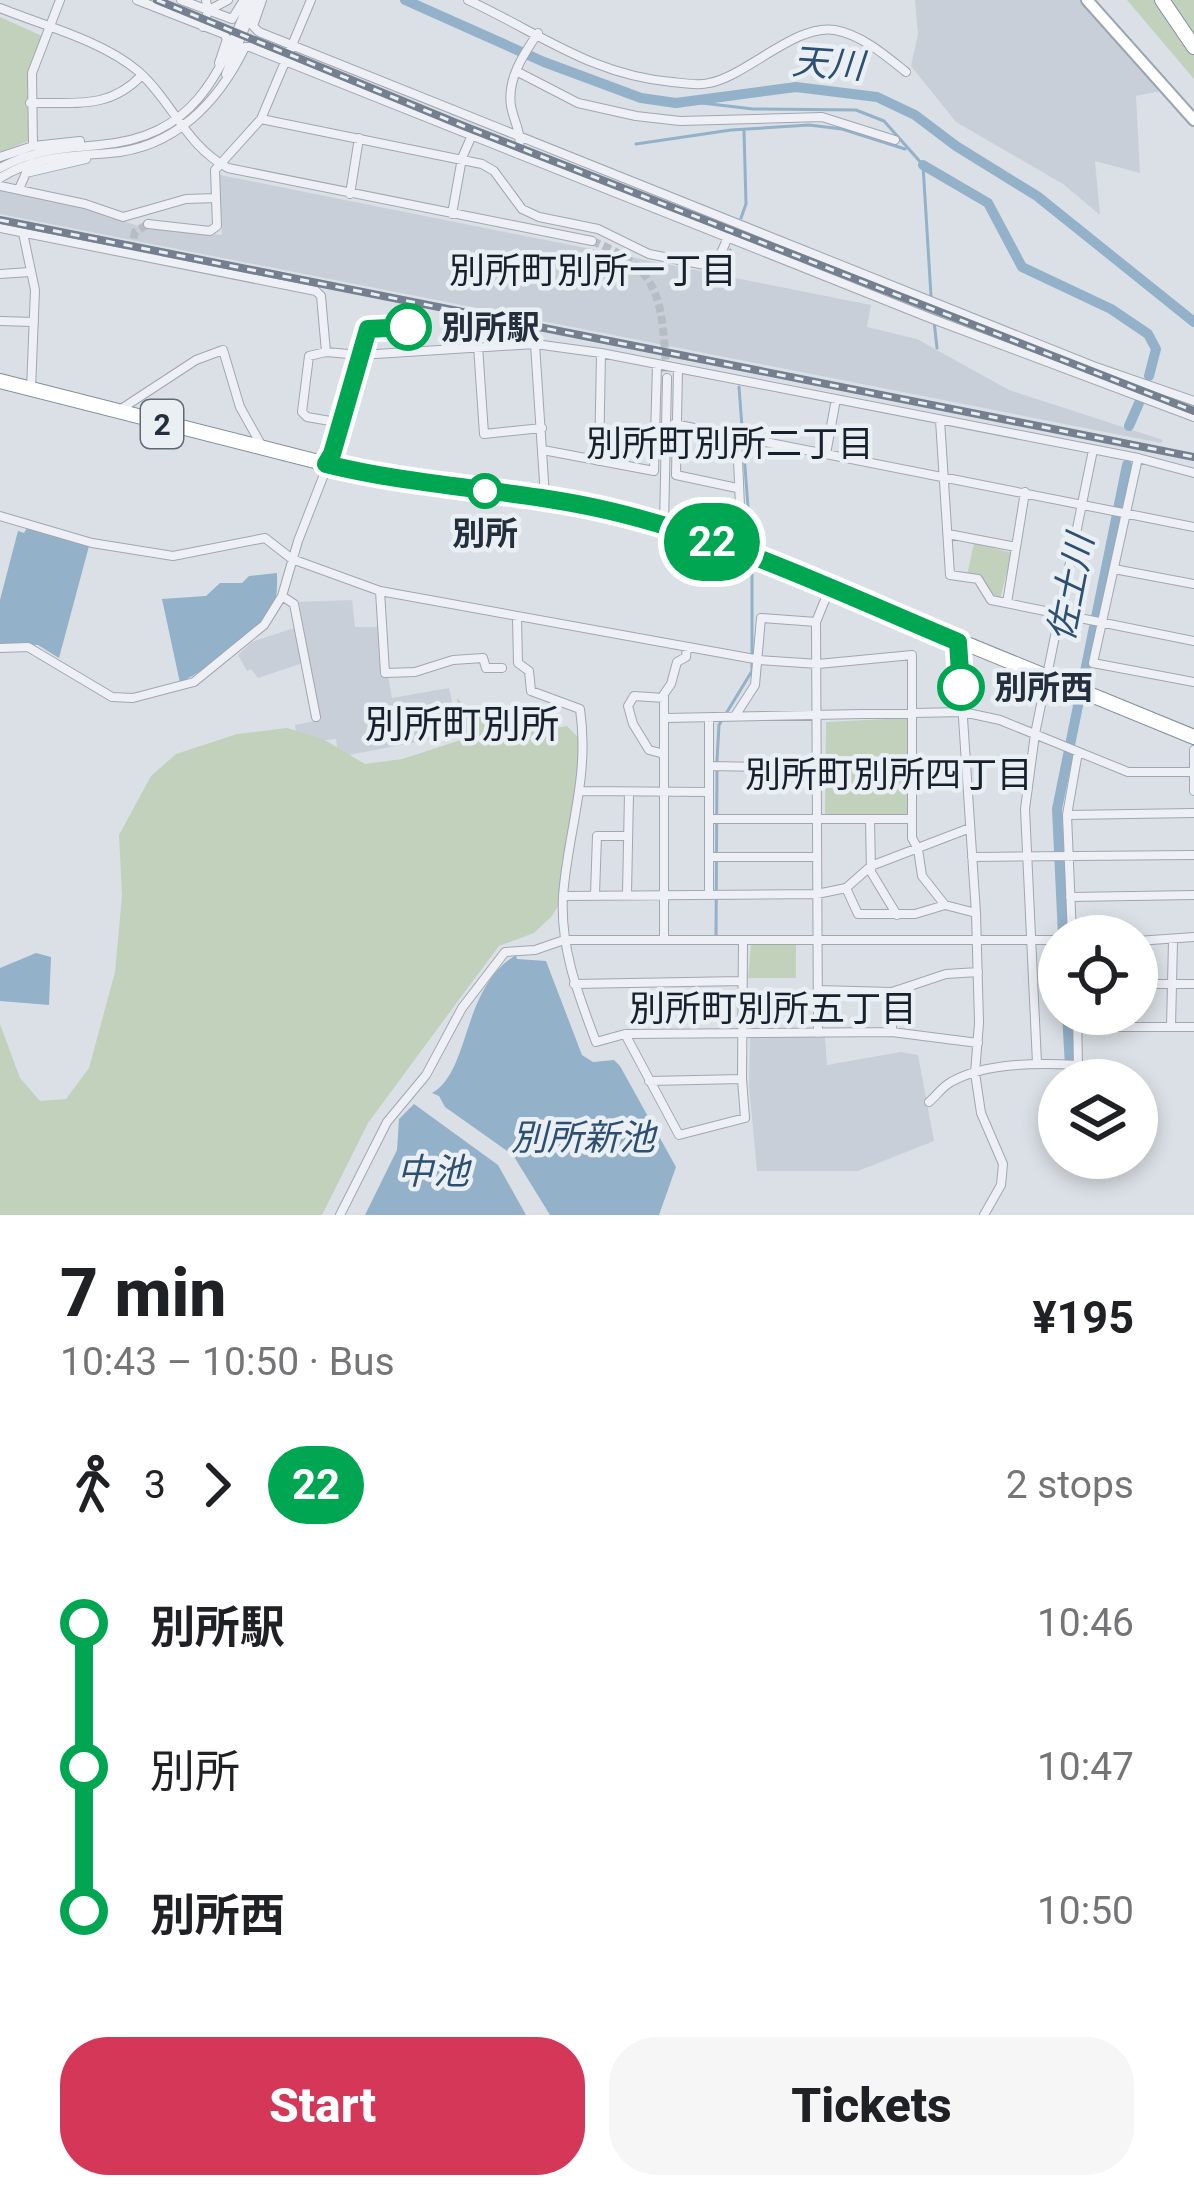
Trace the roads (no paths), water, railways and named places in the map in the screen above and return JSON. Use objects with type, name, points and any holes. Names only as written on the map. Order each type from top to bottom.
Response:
[{"type":"highway","points":[[1162,0],[1194,47]]},
{"type":"highway","points":[[1172,0],[1194,31]]},
{"type":"highway","name":"2","points":[[0,381],[388,478],[545,498],[664,526],[742,552],[1194,737]]},
{"type":"main road","points":[[1087,0],[1194,120]]},
{"type":"street","points":[[33,146],[32,73],[60,0]]},
{"type":"street","points":[[137,0],[227,39]]},
{"type":"street","points":[[181,0],[235,18]]},
{"type":"street","points":[[207,6],[228,0]]},
{"type":"street","points":[[205,93],[235,18],[253,0]]},
{"type":"street","points":[[19,189],[23,175],[29,172],[147,146],[180,123],[218,92],[245,47],[254,26],[253,0]]},
{"type":"street","points":[[218,92],[253,0]]},
{"type":"street","points":[[0,168],[48,149],[113,144],[180,123],[225,62],[253,0]]},
{"type":"street","points":[[148,224],[210,231],[218,226],[215,170],[261,118],[311,0]]},
{"type":"street","points":[[468,0],[621,76],[708,84],[806,34],[833,29],[877,48],[906,72]]},
{"type":"street","points":[[202,27],[207,6]]},
{"type":"street","points":[[0,8],[111,54],[142,75],[220,164],[239,172],[592,241]]},
{"type":"street","points":[[254,26],[259,32],[1093,366],[1194,401]]},
{"type":"street","points":[[518,154],[521,136],[512,110],[511,79],[536,35]]},
{"type":"street","points":[[245,47],[1194,417]]},
{"type":"street","points":[[517,68],[578,103],[636,116],[703,121],[822,117],[895,140]]},
{"type":"street","points":[[30,104],[105,101],[127,91],[142,75]]},
{"type":"street","points":[[261,118],[462,158],[494,171],[522,209],[539,218],[598,229],[649,254],[715,267],[728,237]]},
{"type":"street","points":[[452,214],[462,158],[472,135]]},
{"type":"street","points":[[350,194],[359,138]]},
{"type":"street","points":[[0,157],[33,146],[87,141],[113,144]]},
{"type":"street","points":[[0,182],[40,160],[105,154]]},
{"type":"street","points":[[0,182],[123,217],[186,199],[216,198]]},
{"type":"street","points":[[0,228],[316,290],[321,296],[326,352]]},
{"type":"street","points":[[23,233],[35,290],[31,389]]},
{"type":"street","points":[[131,250],[217,269],[221,274]]},
{"type":"street","points":[[0,274],[30,272]]},
{"type":"street","points":[[0,321],[34,322]]},
{"type":"street","points":[[342,423],[302,412],[308,356],[535,344],[601,352],[1194,472]]},
{"type":"street","points":[[535,344],[545,498]]},
{"type":"street","points":[[478,346],[484,434],[542,428]]},
{"type":"street","points":[[118,411],[196,360],[223,350],[240,407],[263,449]]},
{"type":"street","points":[[599,461],[601,352]]},
{"type":"street","points":[[0,648],[28,647],[112,697],[133,698],[194,682],[264,625],[282,596],[342,423],[360,355]]},
{"type":"street","points":[[543,450],[654,471],[657,365]]},
{"type":"street","points":[[678,368],[676,475],[737,488]]},
{"type":"street","points":[[664,526],[667,378]]},
{"type":"street","points":[[826,454],[836,400]]},
{"type":"street","points":[[940,420],[950,575],[978,579],[991,600],[1194,641]]},
{"type":"street","points":[[674,424],[1194,527]]},
{"type":"street","points":[[740,438],[737,488],[742,552]]},
{"type":"street","points":[[1037,1063],[1025,808],[1035,734],[1093,450]]},
{"type":"street","points":[[1138,458],[1121,512],[1094,663],[1194,682]]},
{"type":"street","points":[[1007,603],[1025,492]]},
{"type":"street","points":[[0,516],[92,543],[173,556],[265,538],[292,560],[380,591],[760,660],[818,664],[912,655],[912,838],[922,877],[945,905]]},
{"type":"street","points":[[948,534],[1016,548]]},
{"type":"street","points":[[1114,569],[1194,584]]},
{"type":"street","points":[[818,1033],[816,622],[829,590]]},
{"type":"street","points":[[380,591],[385,673],[483,658],[485,668],[502,668]]},
{"type":"street","points":[[282,596],[294,604],[316,717]]},
{"type":"street","points":[[517,618],[518,663],[529,670],[532,691],[580,709],[585,740],[582,790],[563,896],[564,940],[574,984],[596,1042],[625,1034],[892,1032],[978,1043]]},
{"type":"street","points":[[734,718],[755,685],[761,618],[816,622]]},
{"type":"street","points":[[958,642],[976,913],[975,1073],[981,1113],[1004,1164],[1001,1186],[984,1215]]},
{"type":"street","points":[[664,938],[664,698],[687,647]]},
{"type":"street","points":[[664,698],[634,696],[628,706],[649,750],[665,754]]},
{"type":"street","points":[[666,718],[963,712],[1035,734],[1129,772],[1193,772]]},
{"type":"street","points":[[709,718],[709,895]]},
{"type":"street","points":[[1071,915],[1062,855],[1073,750]]},
{"type":"street","points":[[1194,750],[1194,791]]},
{"type":"street","points":[[709,766],[817,768]]},
{"type":"street","points":[[582,790],[709,792]]},
{"type":"street","points":[[627,894],[628,793]]},
{"type":"street","points":[[1067,815],[1194,813]]},
{"type":"street","points":[[709,819],[911,819]]},
{"type":"street","points":[[870,819],[871,866],[897,915]]},
{"type":"street","points":[[563,896],[817,895],[846,888],[871,866],[970,828]]},
{"type":"street","points":[[595,894],[597,836],[628,836]]},
{"type":"street","points":[[972,857],[1194,856]]},
{"type":"street","points":[[709,857],[817,857]]},
{"type":"street","points":[[846,888],[858,914],[897,915],[945,905],[976,913]]},
{"type":"street","points":[[1070,897],[1194,895]]},
{"type":"street","points":[[1158,941],[1194,937]]},
{"type":"street","points":[[340,1215],[387,1122],[425,1075],[487,971],[505,952],[535,950],[564,940],[1038,941]]},
{"type":"street","points":[[625,1034],[679,1135],[745,1118],[743,940]]},
{"type":"street","points":[[1171,1027],[1173,941]]},
{"type":"street","points":[[818,990],[892,992],[946,974],[978,972]]},
{"type":"street","points":[[574,984],[742,981]]},
{"type":"street","points":[[1158,985],[1194,984]]},
{"type":"street","points":[[892,992],[892,1032]]},
{"type":"street","points":[[1158,1027],[1194,1027]]},
{"type":"street","points":[[929,1102],[950,1082],[975,1073],[1037,1063],[1078,1065],[1078,1035]]},
{"type":"street","points":[[649,1081],[742,1079]]},
{"type":"water","points":[[27,528],[89,546],[59,658],[38,645],[0,643],[0,600],[18,531],[24,533]]},
{"type":"water","points":[[277,573],[275,602],[264,621],[180,683],[162,599],[206,596],[220,583],[242,583],[249,576]]},
{"type":"water","points":[[36,953],[51,957],[49,1005],[0,1001],[0,968]]},
{"type":"water","name":"別所新池","points":[[516,955],[517,959],[546,961],[582,1055],[593,1062],[614,1060],[620,1066],[676,1167],[659,1215],[550,1215],[513,1155],[432,1093],[454,1067],[485,987]]},
{"type":"water","name":"中池","points":[[414,1104],[498,1165],[526,1215],[365,1215],[397,1150],[399,1119]]},
{"type":"waterway","name":"天川","points":[[405,0],[544,62],[641,98],[676,103],[796,87],[877,97],[915,115],[1037,196],[1194,322]]},
{"type":"waterway","points":[[685,101],[753,109],[856,110],[884,121],[923,165],[931,296]]},
{"type":"waterway","points":[[636,144],[809,125],[842,129],[905,149]]},
{"type":"waterway","points":[[741,218],[746,204],[744,131]]},
{"type":"waterway","name":"佐土川","points":[[923,165],[988,203],[1022,267],[1111,309],[1148,334],[1156,349],[1149,376]]},
{"type":"waterway","points":[[730,250],[732,275]]},
{"type":"waterway","points":[[934,321],[937,348]]},
{"type":"waterway","points":[[739,387],[751,547]]},
{"type":"waterway","name":"佐土川","points":[[1129,426],[1139,403]]},
{"type":"waterway","name":"佐土川","points":[[1062,915],[1057,809],[1127,465]]},
{"type":"waterway","points":[[717,761],[719,725],[752,671],[752,569]]},
{"type":"waterway","points":[[716,935],[717,771]]},
{"type":"waterway","name":"佐土川","points":[[1068,1035],[1070,1059]]},
{"type":"tunnel","points":[[131,250],[135,232],[148,224]]},
{"type":"tunnel","points":[[592,241],[617,252],[647,279],[660,312],[667,378]]},
{"type":"railway","points":[[157,0],[461,125],[1194,411]]},
{"type":"railway","points":[[0,220],[1194,457]]},
{"type":"place","name":"別所駅","points":[[408,327]]},
{"type":"place","name":"別所","points":[[485,491]]},
{"type":"place","name":"別所西","points":[[961,687]]},
{"type":"district","name":"別所町別所一丁目","points":[[593,271]]},
{"type":"district","name":"別所町別所二丁目","points":[[730,444]]},
{"type":"district","name":"別所町別所","points":[[462,725]]},
{"type":"district","name":"別所町別所四丁目","points":[[889,775]]},
{"type":"district","name":"別所町別所五丁目","points":[[773,1009]]}]
